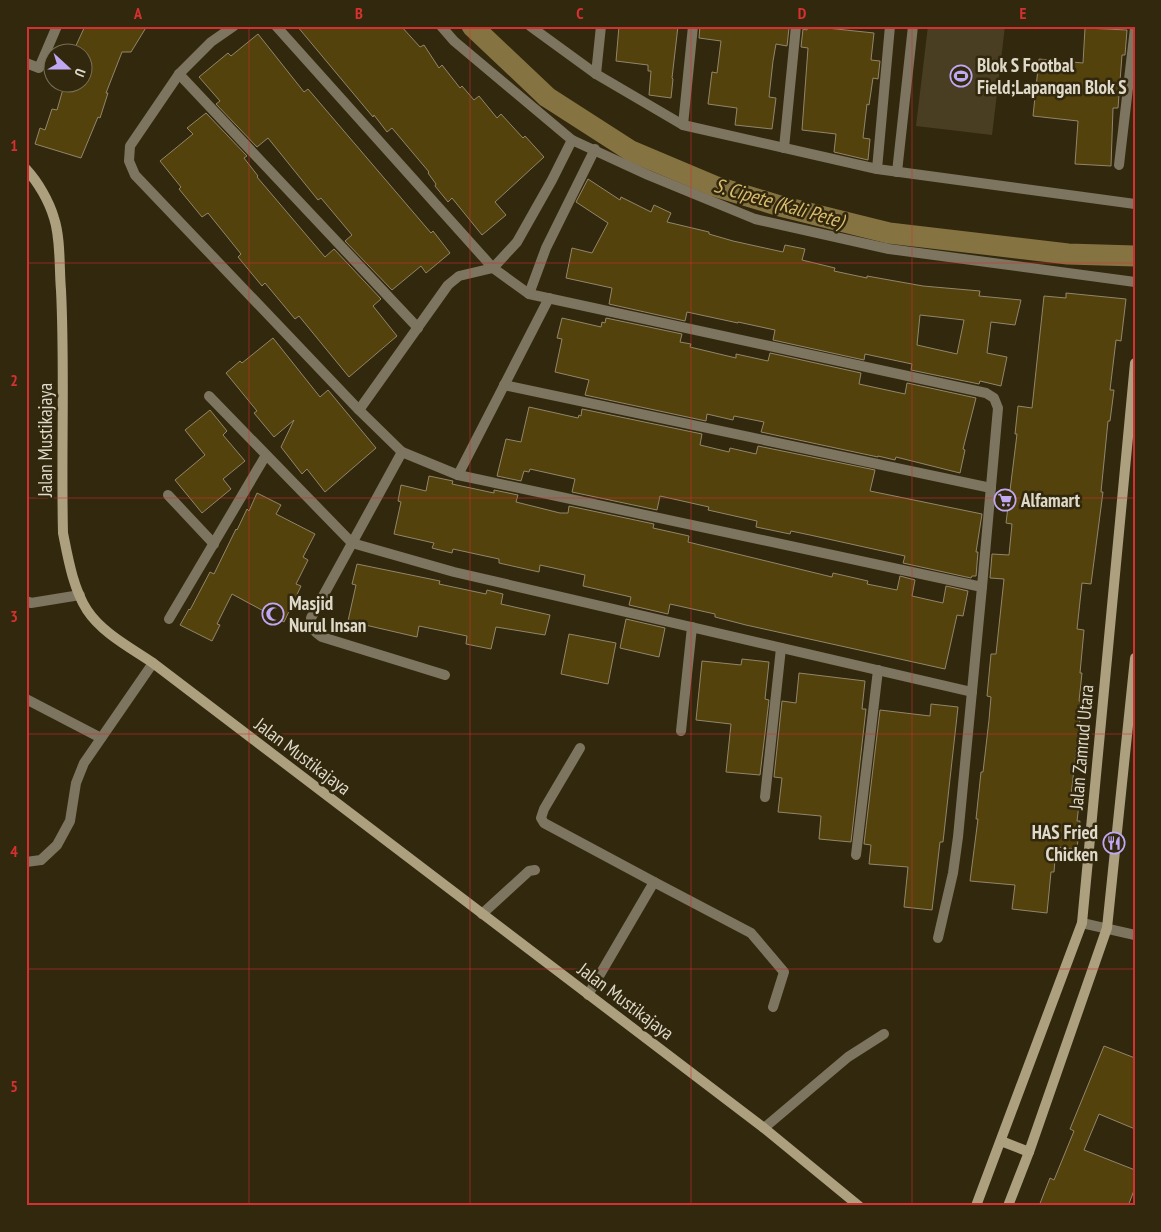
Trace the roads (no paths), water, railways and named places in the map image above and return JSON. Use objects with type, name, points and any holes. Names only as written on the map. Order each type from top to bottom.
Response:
[{"type":"street","points":[[26,63],[39,68],[57,26]]},
{"type":"street","points":[[234,26],[211,42],[179,74],[130,146],[129,161],[135,175],[359,410],[402,452],[458,475],[982,587]]},
{"type":"street","points":[[276,26],[493,268],[529,294],[986,393],[994,398],[998,408],[958,837],[953,873],[938,938]]},
{"type":"street","points":[[442,26],[454,41],[572,140],[648,175],[755,219],[889,249],[1135,282]]},
{"type":"street","points":[[530,26],[596,74],[683,125],[877,169],[1135,204]]},
{"type":"street","points":[[596,74],[601,26]]},
{"type":"street","points":[[683,125],[693,26]]},
{"type":"street","points":[[784,148],[796,26]]},
{"type":"street","points":[[877,169],[890,26]]},
{"type":"street","points":[[897,172],[913,26]]},
{"type":"street","points":[[1119,165],[1135,28]]},
{"type":"street","points":[[179,74],[418,328]]},
{"type":"street","points":[[359,410],[448,286],[459,276],[493,268],[517,242],[572,140]]},
{"type":"street","points":[[529,294],[546,248],[595,149]]},
{"type":"street","name":"Jalan Mustikajaya","points":[[26,169],[33,176],[55,218],[62,317],[63,533],[70,565],[87,610],[99,624],[153,663],[764,1128],[859,1206]]},
{"type":"street","points":[[458,475],[549,298]]},
{"type":"street","name":"Jalan Zamrud Utara","points":[[976,1206],[1082,923],[1135,363]]},
{"type":"street","points":[[504,385],[991,488]]},
{"type":"street","points":[[209,396],[352,543],[454,572],[972,692]]},
{"type":"street","points":[[402,452],[311,618],[311,626],[322,637],[445,675]]},
{"type":"street","points":[[169,619],[266,455]]},
{"type":"street","points":[[168,495],[214,544]]},
{"type":"street","points":[[26,601],[31,603],[80,595]]},
{"type":"street","points":[[681,731],[692,627]]},
{"type":"street","points":[[765,797],[781,648]]},
{"type":"street","points":[[1008,1206],[1029,1152],[1107,928],[1135,658]]},
{"type":"street","points":[[26,862],[41,860],[56,845],[70,821],[76,783],[84,763],[153,663]]},
{"type":"street","points":[[856,855],[878,670]]},
{"type":"street","points":[[26,699],[101,738]]},
{"type":"street","points":[[580,748],[544,809],[541,818],[544,824],[750,933],[784,972],[774,1007]]},
{"type":"street","points":[[482,914],[530,871],[536,870]]},
{"type":"street","points":[[588,995],[654,882]]},
{"type":"street","points":[[1082,923],[1135,935]]},
{"type":"street","points":[[764,1128],[848,1057],[884,1034]]},
{"type":"street","points":[[1001,1141],[1029,1152]]},
{"type":"waterway","name":"S. Cipete (Kali Pete)","points":[[472,26],[547,97],[631,151],[714,186],[780,206],[889,233],[1068,254],[1135,256]]},
{"type":"place","name":"Blok S Footbal Field;Lapangan Blok S","points":[[961,76]]},
{"type":"place","name":"Alfamart","points":[[1005,500]]},
{"type":"place","name":"Masjid Nurul Insan","points":[[273,614]]},
{"type":"place","name":"HAS Fried Chicken","points":[[1114,843]]}]
